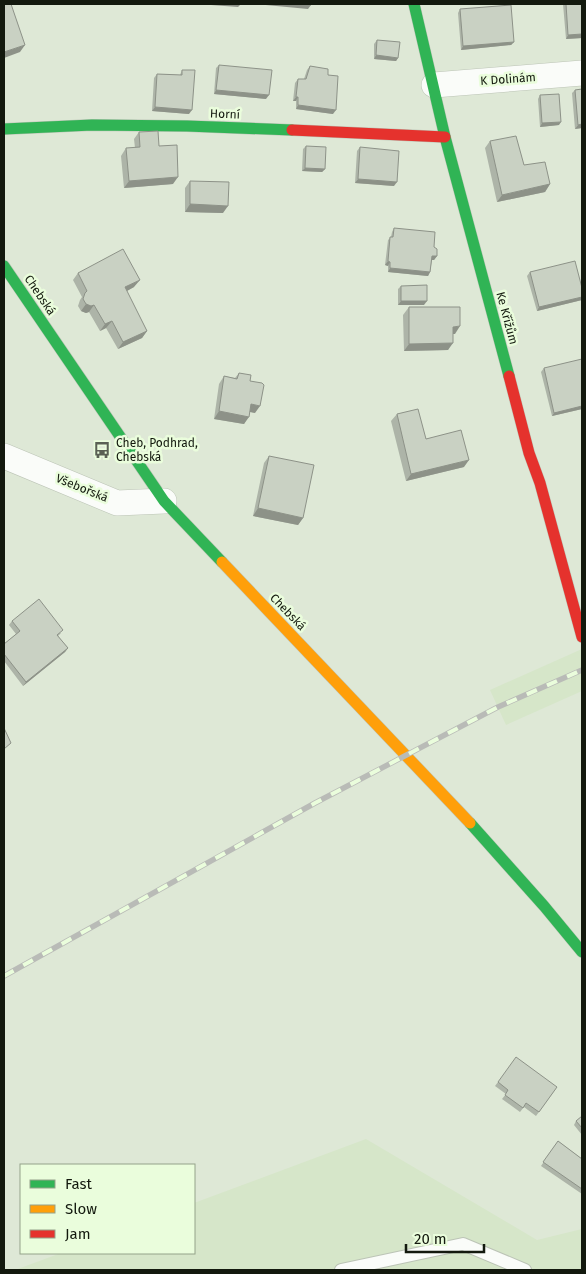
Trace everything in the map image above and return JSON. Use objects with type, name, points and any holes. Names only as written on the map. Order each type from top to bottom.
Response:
[{"type":"street","name":"Ke Křížům","points":[[414,4],[445,137],[526,443],[540,483],[582,637]]},
{"type":"street","name":"K Dolinám","points":[[434,85],[582,74]]},
{"type":"street","name":"Horní","points":[[4,129],[92,125],[187,126],[445,137]]},
{"type":"street","name":"Chebská","points":[[4,266],[164,501],[462,814],[544,906],[582,952]]},
{"type":"street","name":"Všebořská","points":[[4,456],[117,502],[164,501]]},
{"type":"lane","points":[[341,1270],[463,1244],[525,1270]]},
{"type":"shaded area","points":[[582,649],[582,691],[506,725],[490,690]]},
{"type":"shaded area","points":[[366,1139],[537,1240],[582,1229],[582,1270],[15,1270],[58,1254],[195,1254],[195,1203]]},
{"type":"building","points":[[4,4],[11,4],[25,45],[4,52]]},
{"type":"building","points":[[566,4],[582,4],[582,34],[568,35]]},
{"type":"building","points":[[511,5],[514,42],[463,46],[460,9]]},
{"type":"building","points":[[377,40],[400,42],[398,58],[376,55]]},
{"type":"building","points":[[219,65],[272,70],[269,95],[216,90]]},
{"type":"building","points":[[310,66],[328,69],[328,75],[338,76],[336,110],[298,105],[298,97],[296,97],[298,79],[306,79]]},
{"type":"building","points":[[182,70],[195,70],[192,110],[155,107],[157,74],[182,75]]},
{"type":"building","points":[[582,89],[582,124],[578,125],[575,90]]},
{"type":"building","points":[[559,94],[561,122],[542,123],[540,95]]},
{"type":"building","points":[[158,131],[159,146],[177,145],[178,177],[129,181],[126,148],[140,147],[139,132]]},
{"type":"building","points":[[516,136],[524,165],[545,162],[550,184],[502,195],[490,141]]},
{"type":"building","points":[[306,146],[326,147],[325,169],[305,168]]},
{"type":"building","points":[[360,147],[399,151],[397,182],[358,179]]},
{"type":"building","points":[[190,181],[229,182],[228,206],[190,204]]},
{"type":"building","points":[[394,228],[435,232],[434,247],[437,249],[437,256],[432,256],[430,272],[390,268],[390,262],[388,261],[390,237],[393,237]]},
{"type":"building","points":[[123,249],[140,280],[125,287],[147,331],[123,342],[112,321],[105,324],[94,305],[86,304],[83,299],[87,291],[78,273]]},
{"type":"building","points":[[575,261],[582,288],[582,297],[539,307],[530,272]]},
{"type":"building","points":[[427,285],[427,301],[401,301],[401,286]]},
{"type":"building","points":[[409,307],[460,307],[460,326],[453,327],[453,343],[409,344]]},
{"type":"building","points":[[582,359],[582,406],[554,413],[544,368]]},
{"type":"building","points":[[239,373],[251,375],[250,381],[264,385],[260,406],[251,404],[249,417],[219,411],[224,376],[237,379]]},
{"type":"building","points":[[418,409],[426,439],[461,430],[469,460],[411,474],[397,414]]},
{"type":"building","points":[[269,456],[314,465],[303,518],[258,508]]},
{"type":"building","points":[[39,599],[63,630],[57,635],[68,648],[26,682],[4,654],[4,644],[20,631],[12,621]]},
{"type":"building","points":[[4,728],[11,743],[4,749]]},
{"type":"building","points":[[516,1057],[557,1087],[539,1112],[526,1103],[523,1108],[505,1095],[508,1090],[498,1082]]},
{"type":"building","points":[[582,1116],[582,1128],[576,1121]]},
{"type":"building","points":[[558,1141],[582,1159],[582,1189],[543,1162]]},
{"type":"railway","points":[[4,976],[315,803],[498,707],[582,670]]},
{"type":"traffic: fast","points":[[414,4],[445,137],[509,376]]},
{"type":"traffic: fast","points":[[4,129],[92,125],[292,130]]},
{"type":"traffic: fast","points":[[4,266],[164,501],[222,562]]},
{"type":"traffic: fast","points":[[470,823],[582,952]]},
{"type":"traffic: slow","points":[[222,562],[470,823]]},
{"type":"traffic: jam","points":[[292,130],[445,137]]},
{"type":"traffic: jam","points":[[509,376],[582,637]]},
{"type":"place","name":"Cheb, Podhrad, Chebská","points":[[102,450]]}]
